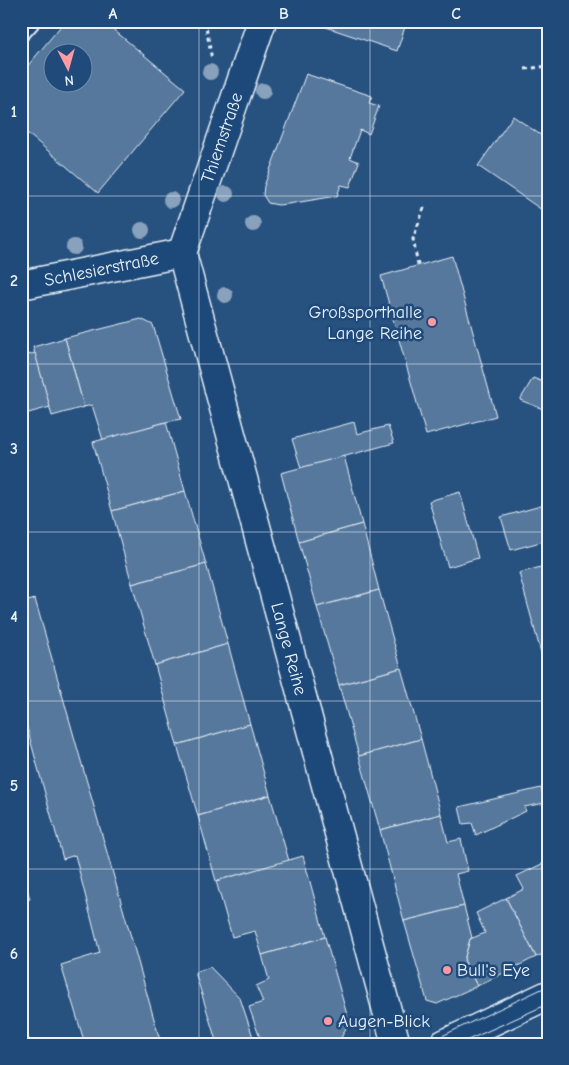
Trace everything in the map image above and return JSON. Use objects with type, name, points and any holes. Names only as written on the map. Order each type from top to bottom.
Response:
[{"type":"street","name":"Thiemstraße","points":[[182,253],[262,21]]},
{"type":"street","name":"Schlesierstraße","points":[[21,285],[182,253]]},
{"type":"street","name":"Lange Reihe","points":[[182,253],[396,1044]]},
{"type":"street","points":[[444,1044],[548,995]]},
{"type":"lane","points":[[21,30],[29,21]]},
{"type":"path","points":[[525,69],[548,66]]},
{"type":"path","points":[[418,265],[413,239],[425,205]]},
{"type":"building","points":[[65,21],[103,21],[185,89],[98,193],[21,128],[21,74],[42,49],[42,92],[92,92],[92,42],[48,42]]},
{"type":"building","points":[[325,21],[407,21],[397,51],[323,26]]},
{"type":"building","points":[[306,74],[372,96],[369,103],[379,106],[369,134],[360,130],[350,158],[359,162],[350,187],[341,185],[337,196],[288,204],[268,203],[263,195],[264,186]]},
{"type":"building","points":[[513,116],[548,140],[548,209],[545,212],[478,166]]},
{"type":"building","name":"Großsporthalle Lange Reihe","points":[[452,256],[496,416],[426,435],[381,276]]},
{"type":"building","points":[[141,319],[153,325],[181,419],[103,440],[92,405],[84,407],[65,338]]},
{"type":"building","points":[[65,338],[84,407],[52,416],[33,347]]},
{"type":"building","points":[[35,353],[50,407],[21,415],[21,357]]},
{"type":"building","points":[[533,378],[548,384],[548,411],[520,400]]},
{"type":"building","points":[[166,422],[185,491],[112,511],[93,442]]},
{"type":"building","points":[[354,422],[357,434],[388,426],[394,443],[301,468],[292,439]]},
{"type":"building","points":[[344,456],[362,524],[299,542],[281,473]]},
{"type":"building","points":[[185,491],[206,564],[132,584],[112,511]]},
{"type":"building","points":[[460,492],[478,558],[448,567],[429,501]]},
{"type":"building","points":[[548,504],[548,540],[511,550],[501,517]]},
{"type":"building","points":[[362,524],[379,590],[317,607],[299,542]]},
{"type":"building","points":[[206,564],[228,644],[155,665],[132,584]]},
{"type":"building","points":[[548,565],[548,678],[519,573]]},
{"type":"building","points":[[379,590],[401,668],[339,685],[317,607]]},
{"type":"building","points":[[35,599],[161,1044],[85,1044],[61,965],[100,953],[75,855],[63,859],[21,706],[21,603]]},
{"type":"building","points":[[228,644],[250,724],[177,745],[155,665]]},
{"type":"building","points":[[401,668],[421,739],[359,756],[339,685]]},
{"type":"building","points":[[250,724],[270,795],[198,816],[177,745]]},
{"type":"building","points":[[421,739],[441,814],[380,830],[359,756]]},
{"type":"building","points":[[541,788],[545,803],[524,807],[526,811],[476,835],[472,823],[463,824],[459,807]]},
{"type":"building","points":[[270,795],[289,861],[216,881],[198,816]]},
{"type":"building","points":[[441,814],[448,842],[461,839],[468,871],[456,874],[464,906],[404,921],[380,830]]},
{"type":"building","points":[[303,856],[325,937],[262,955],[255,931],[232,937],[216,881]]},
{"type":"building","points":[[548,861],[548,952],[536,957],[506,898],[524,889],[517,876]]},
{"type":"building","points":[[21,868],[30,899],[21,902]]},
{"type":"building","points":[[506,898],[536,957],[477,986],[464,960],[470,939],[485,933],[476,913]]},
{"type":"building","points":[[464,906],[472,938],[470,939],[464,960],[477,986],[437,1004],[427,1001],[404,921]]},
{"type":"building","points":[[325,937],[349,1022],[338,1044],[262,1044],[249,1007],[263,1002],[256,986],[269,980],[262,955]]},
{"type":"building","points":[[210,967],[240,998],[255,1043],[257,1044],[217,1044],[195,972]]},
{"type":"building","points":[[21,1012],[30,1044],[21,1044]]},
{"type":"tram line","points":[[425,1044],[548,986]]},
{"type":"tram line","points":[[459,1044],[548,1004]]},
{"type":"place","name":"Großsporthalle Lange Reihe","points":[[432,322]]},
{"type":"place","name":"Bull's Eye","points":[[447,970]]},
{"type":"place","name":"Augen-Blick","points":[[328,1021]]}]
